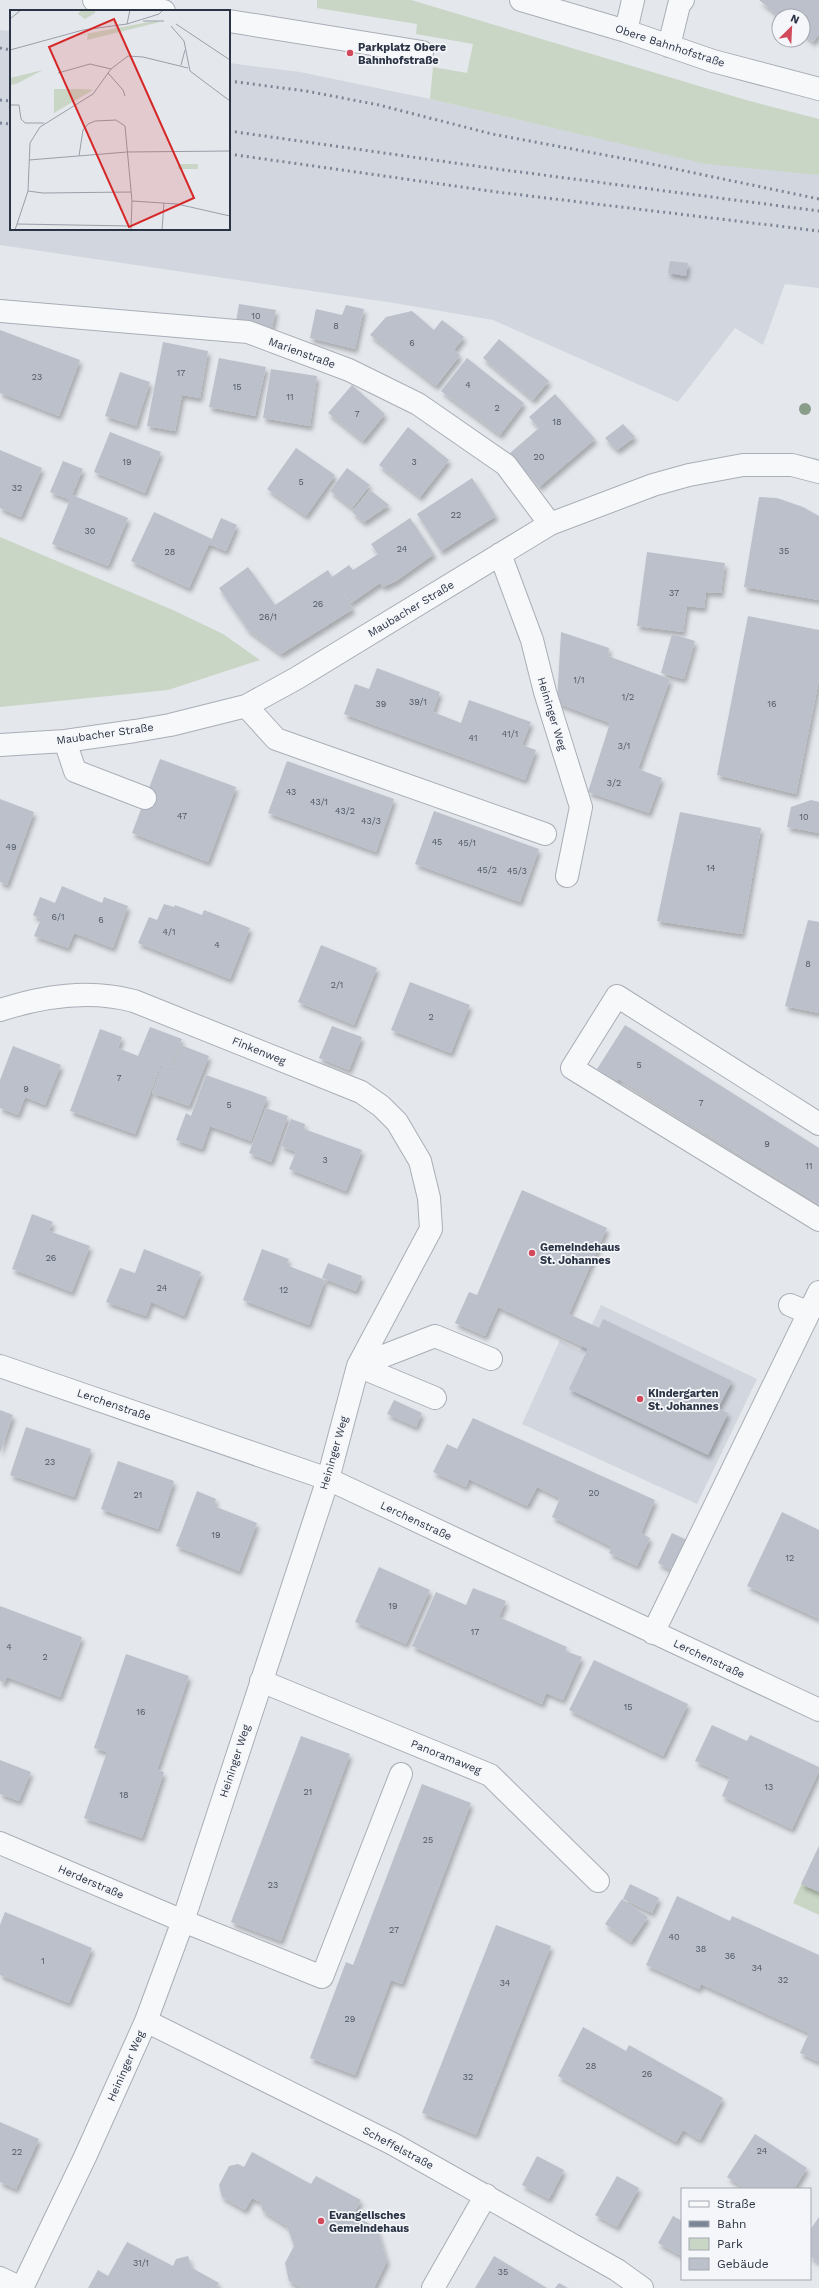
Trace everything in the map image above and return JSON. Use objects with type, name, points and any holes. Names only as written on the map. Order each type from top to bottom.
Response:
[{"type":"street","points":[[94,0],[158,10]]},
{"type":"street","name":"Obere Bahnhofstraße","points":[[521,0],[626,31],[713,61],[819,89]]},
{"type":"street","points":[[626,31],[633,0]]},
{"type":"street","points":[[669,46],[679,5],[683,0]]},
{"type":"street","points":[[230,21],[422,52]]},
{"type":"street","name":"Marienstraße","points":[[0,311],[248,332],[349,370],[418,404],[506,465],[550,524]]},
{"type":"street","name":"Maubacher Straße","points":[[0,745],[65,741],[170,725],[246,706],[297,678],[550,524],[653,485],[689,475],[743,465],[792,465],[819,472]]},
{"type":"street","name":"Heininger Weg","points":[[500,554],[532,640],[545,692],[581,807],[567,876]]},
{"type":"street","points":[[246,706],[276,739],[545,834]]},
{"type":"street","points":[[65,741],[75,771],[145,798]]},
{"type":"street","name":"Finkenweg","points":[[0,1010],[28,1002],[64,996],[111,995],[134,1001],[361,1092],[381,1106],[397,1122],[420,1161],[429,1198],[431,1229]]},
{"type":"street","points":[[819,1124],[724,1057],[617,996],[572,1068],[708,1155],[819,1220]]},
{"type":"street","name":"Heininger Weg","points":[[22,2288],[85,2156],[146,2021],[183,1921],[328,1479],[358,1366],[431,1229]]},
{"type":"street","points":[[653,1633],[800,1309],[819,1292]]},
{"type":"street","points":[[358,1366],[435,1336],[491,1359]]},
{"type":"street","name":"Lerchenstraße","points":[[0,1366],[328,1479],[819,1710]]},
{"type":"street","points":[[358,1366],[435,1398]]},
{"type":"street","name":"Panoramaweg","points":[[261,1681],[400,1729],[490,1775],[542,1835],[598,1881]]},
{"type":"street","name":"Herderstraße","points":[[0,1843],[183,1921],[322,1977],[401,1774]]},
{"type":"street","name":"Scheffelstraße","points":[[146,2021],[393,2144],[617,2270],[642,2288]]},
{"type":"street","points":[[433,2288],[486,2195]]},
{"type":"street","points":[[0,2278],[22,2288]]},
{"type":"shaded area","points":[[0,30],[10,31],[10,230],[230,230],[230,63],[300,72],[430,99],[601,139],[819,175],[819,288],[785,284],[763,345],[735,328],[678,402],[493,320],[394,303],[0,245]]},
{"type":"shaded area","name":"Kindergarten St. Johannes","points":[[601,1305],[757,1379],[697,1504],[522,1424],[560,1340],[580,1351]]},
{"type":"green space","points":[[317,0],[411,0],[746,100],[819,119],[819,175],[706,164],[430,99],[433,67],[467,73],[473,44],[416,34],[417,24],[317,8]]},
{"type":"green space","points":[[0,537],[173,610],[223,634],[260,660],[168,690],[0,707]]},
{"type":"green space","points":[[818,1848],[819,1849],[819,1915],[793,1903]]},
{"type":"building","points":[[759,0],[819,0],[819,34],[813,42],[811,40],[811,8],[771,8],[771,10]]},
{"type":"building","points":[[670,261],[688,263],[686,276],[668,273]]},
{"type":"building","points":[[239,304],[276,310],[272,328],[236,322]]},
{"type":"building","points":[[346,305],[364,309],[355,349],[310,338],[316,309],[342,315]]},
{"type":"building","points":[[412,311],[434,330],[442,320],[464,337],[454,350],[460,355],[436,386],[370,335],[386,317]]},
{"type":"building","points":[[0,330],[80,360],[59,416],[0,393]]},
{"type":"building","points":[[499,339],[549,381],[533,400],[483,358]]},
{"type":"building","points":[[163,342],[208,351],[200,398],[182,395],[175,431],[147,426]]},
{"type":"building","points":[[219,358],[266,367],[255,416],[209,407]]},
{"type":"building","points":[[467,358],[524,403],[500,435],[441,391]]},
{"type":"building","points":[[271,369],[317,376],[310,426],[263,418]]},
{"type":"building","points":[[120,372],[150,382],[136,426],[105,416]]},
{"type":"building","points":[[352,385],[385,414],[363,441],[328,413]]},
{"type":"building","points":[[555,394],[595,439],[539,487],[510,453],[539,428],[529,417]]},
{"type":"building","points":[[623,424],[635,437],[617,450],[605,438]]},
{"type":"building","points":[[408,427],[449,460],[420,497],[379,465]]},
{"type":"building","points":[[110,432],[161,452],[145,493],[94,472]]},
{"type":"building","points":[[296,448],[335,475],[306,516],[267,489]]},
{"type":"building","points":[[0,450],[42,468],[21,517],[0,508]]},
{"type":"building","points":[[63,461],[83,469],[72,495],[128,518],[108,566],[52,544],[70,500],[50,492]]},
{"type":"building","points":[[347,468],[370,485],[352,508],[330,491]]},
{"type":"building","points":[[472,478],[496,516],[441,551],[417,514]]},
{"type":"building","points":[[370,490],[389,505],[364,522],[352,512]]},
{"type":"building","points":[[759,497],[777,498],[803,507],[819,516],[819,600],[744,587]]},
{"type":"building","points":[[154,512],[212,539],[221,518],[237,525],[226,551],[209,544],[189,588],[131,561]]},
{"type":"building","points":[[410,518],[434,554],[396,581],[383,587],[380,583],[351,603],[337,583],[353,609],[281,654],[248,630],[219,588],[248,567],[275,605],[328,570],[332,577],[349,565],[353,570],[378,554],[371,544]]},
{"type":"building","points":[[647,552],[725,563],[721,593],[706,592],[704,608],[687,606],[683,632],[637,626]]},
{"type":"building","points":[[748,616],[819,630],[819,680],[796,794],[717,775]]},
{"type":"building","points":[[561,632],[609,648],[608,656],[670,679],[638,769],[662,778],[649,813],[588,792],[610,723],[557,703]]},
{"type":"building","points":[[672,634],[695,641],[684,679],[661,673]]},
{"type":"building","points":[[377,668],[440,692],[433,712],[461,723],[469,700],[531,722],[522,745],[536,750],[525,780],[344,714],[355,684],[369,689]]},
{"type":"building","points":[[160,759],[236,787],[208,862],[132,833]]},
{"type":"building","points":[[287,761],[394,799],[376,852],[268,813]]},
{"type":"building","points":[[0,799],[34,812],[7,885],[0,882]]},
{"type":"building","points":[[811,800],[819,802],[819,833],[787,827],[791,807]]},
{"type":"building","points":[[434,811],[539,849],[520,902],[415,864]]},
{"type":"building","points":[[680,812],[761,828],[742,934],[657,921]]},
{"type":"building","points":[[62,886],[102,903],[104,897],[128,906],[113,948],[74,933],[68,948],[34,936],[41,919],[33,915],[40,897],[55,903]]},
{"type":"building","points":[[164,904],[174,907],[175,905],[202,915],[204,910],[250,928],[230,979],[138,943],[149,917],[157,920]]},
{"type":"building","points":[[808,920],[819,922],[819,1013],[785,1006]]},
{"type":"building","points":[[321,945],[377,968],[354,1025],[298,1002]]},
{"type":"building","points":[[410,982],[470,1005],[451,1053],[391,1030]]},
{"type":"building","points":[[625,1025],[819,1148],[819,1204],[619,1079],[617,1081],[597,1069]]},
{"type":"building","points":[[332,1026],[362,1037],[349,1070],[319,1058]]},
{"type":"building","points":[[150,1027],[182,1039],[171,1067],[161,1064],[135,1134],[70,1111],[100,1029],[122,1037],[118,1048],[138,1056]]},
{"type":"building","points":[[181,1045],[209,1056],[189,1106],[152,1093],[162,1065],[172,1068]]},
{"type":"building","points":[[13,1046],[61,1065],[45,1105],[25,1097],[18,1115],[0,1108],[0,1080]]},
{"type":"building","points":[[206,1075],[267,1097],[251,1141],[210,1126],[202,1149],[176,1140],[186,1113],[191,1116]]},
{"type":"building","points":[[266,1108],[288,1116],[271,1162],[249,1153]]},
{"type":"building","points":[[291,1119],[305,1124],[304,1129],[362,1150],[346,1191],[289,1169],[296,1152],[281,1146]]},
{"type":"building","points":[[522,1190],[607,1228],[569,1314],[599,1328],[603,1319],[732,1381],[718,1408],[728,1413],[708,1455],[569,1389],[588,1349],[498,1307],[485,1336],[455,1323],[469,1292],[477,1295]]},
{"type":"building","points":[[32,1214],[53,1222],[49,1231],[90,1246],[72,1292],[12,1269]]},
{"type":"building","points":[[144,1249],[201,1272],[184,1316],[151,1302],[146,1316],[106,1302],[120,1268],[135,1273]]},
{"type":"building","points":[[262,1249],[289,1259],[286,1265],[325,1280],[309,1325],[243,1300]]},
{"type":"building","points":[[328,1263],[362,1276],[356,1291],[322,1278]]},
{"type":"building","points":[[394,1400],[422,1413],[416,1427],[387,1414]]},
{"type":"building","points":[[0,1410],[13,1415],[0,1453]]},
{"type":"building","points":[[473,1418],[655,1500],[641,1533],[650,1538],[637,1566],[609,1553],[612,1547],[552,1517],[560,1498],[537,1487],[527,1506],[469,1479],[466,1487],[433,1472],[447,1444],[457,1449]]},
{"type":"building","points":[[26,1427],[91,1449],[74,1497],[10,1475]]},
{"type":"building","points":[[118,1461],[174,1481],[158,1529],[101,1509]]},
{"type":"building","points":[[197,1491],[216,1499],[214,1506],[257,1523],[239,1571],[176,1546]]},
{"type":"building","points":[[782,1512],[819,1530],[819,1619],[747,1586]]},
{"type":"building","points":[[672,1533],[687,1540],[673,1571],[658,1563]]},
{"type":"building","points":[[379,1567],[430,1590],[406,1644],[355,1622]]},
{"type":"building","points":[[473,1588],[506,1601],[499,1617],[567,1647],[565,1651],[582,1657],[563,1700],[546,1693],[542,1704],[412,1646],[436,1592],[466,1605]]},
{"type":"building","points":[[0,1606],[82,1637],[60,1697],[7,1677],[4,1683],[0,1681]]},
{"type":"building","points":[[126,1654],[189,1676],[157,1770],[164,1772],[142,1838],[84,1818],[107,1752],[94,1748]]},
{"type":"building","points":[[594,1660],[688,1704],[663,1756],[569,1710]]},
{"type":"building","points":[[712,1725],[747,1741],[750,1735],[819,1767],[819,1771],[792,1829],[722,1796],[730,1777],[695,1761]]},
{"type":"building","points":[[301,1736],[350,1754],[281,1941],[231,1922]]},
{"type":"building","points":[[0,1760],[31,1772],[19,1801],[0,1794]]},
{"type":"building","points":[[422,1784],[471,1803],[402,1984],[391,1980],[355,2075],[310,2058],[346,1962],[353,1965]]},
{"type":"building","points":[[819,1846],[819,1892],[801,1884]]},
{"type":"building","points":[[630,1884],[659,1898],[652,1913],[623,1899]]},
{"type":"building","points":[[677,1896],[730,1921],[732,1916],[819,1955],[819,2062],[800,2053],[809,2033],[701,1984],[699,1989],[646,1965]]},
{"type":"building","points":[[622,1899],[648,1917],[631,1942],[605,1924]]},
{"type":"building","points":[[5,1912],[92,1948],[69,2003],[0,1975],[0,1925]]},
{"type":"building","points":[[496,1925],[551,1946],[476,2135],[422,2113]]},
{"type":"building","points":[[583,2027],[626,2051],[629,2045],[723,2098],[700,2140],[683,2130],[676,2142],[558,2076]]},
{"type":"building","points":[[0,2122],[39,2139],[16,2189],[0,2182]]},
{"type":"building","points":[[755,2134],[807,2168],[795,2188],[744,2188],[727,2177]]},
{"type":"building","name":"Evangelisches Gemeindehaus","points":[[252,2152],[311,2184],[316,2176],[361,2200],[353,2215],[377,2228],[387,2261],[374,2288],[302,2288],[289,2281],[285,2263],[294,2246],[287,2226],[263,2211],[260,2202],[252,2198],[245,2210],[222,2197],[219,2185],[229,2166],[238,2164],[244,2167]]},
{"type":"building","points":[[537,2156],[564,2170],[549,2199],[522,2185]]},
{"type":"building","points":[[617,2176],[639,2188],[617,2227],[595,2215]]},
{"type":"building","points":[[673,2216],[681,2220],[681,2255],[658,2243]]},
{"type":"building","points":[[819,2217],[819,2263],[811,2257],[811,2229]]},
{"type":"building","points":[[127,2242],[173,2266],[176,2259],[188,2256],[192,2268],[219,2283],[216,2288],[88,2288],[98,2270],[108,2276]]},
{"type":"building","points":[[494,2256],[547,2288],[475,2288]]},
{"type":"building","points":[[559,2283],[568,2288],[555,2288]]},
{"type":"railway","points":[[0,48],[10,50]]},
{"type":"railway","points":[[230,81],[306,91],[379,105],[492,134],[637,161],[819,199]]},
{"type":"railway","points":[[0,100],[10,101]]},
{"type":"railway","points":[[0,123],[10,124]]},
{"type":"railway","points":[[230,131],[497,169],[819,211]]},
{"type":"railway","points":[[230,154],[497,192],[819,231]]},
{"type":"place","name":"Parkplatz Obere Bahnhofstraße","points":[[350,53]]},
{"type":"place","name":"Gemeindehaus St. Johannes","points":[[532,1253]]},
{"type":"place","name":"Kindergarten St. Johannes","points":[[640,1399]]},
{"type":"place","name":"Evangelisches Gemeindehaus","points":[[321,2221]]}]
